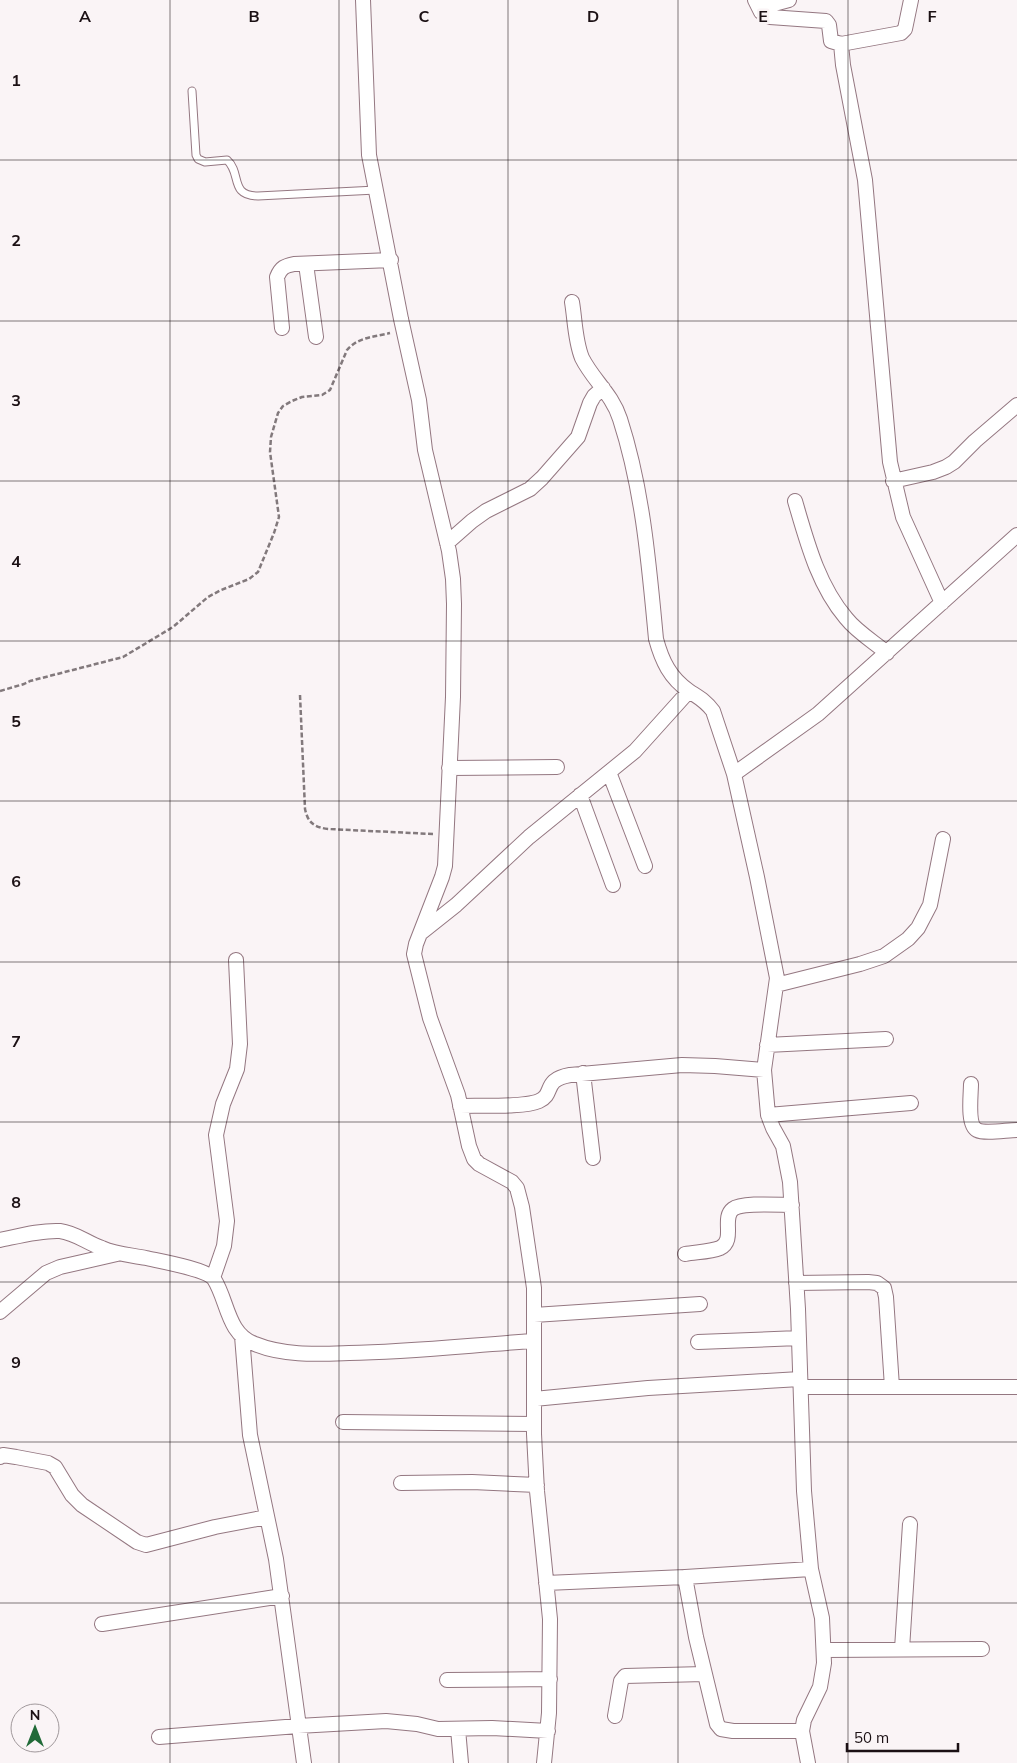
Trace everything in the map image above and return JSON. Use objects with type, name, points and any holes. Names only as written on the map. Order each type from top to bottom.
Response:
[{"type":"street","points":[[363,0],[368,141],[418,400],[425,450],[447,543],[453,579],[454,604],[445,866],[414,954],[430,1018],[458,1095],[469,1146],[474,1158],[479,1164],[512,1182],[517,1188],[522,1208],[534,1288],[536,1485],[550,1619],[548,1731],[544,1763]]},
{"type":"street","points":[[789,0],[757,4],[766,16],[770,18],[826,21],[829,25],[831,41],[841,44],[901,34],[905,28],[911,0]]},
{"type":"street","points":[[841,44],[844,73],[865,180],[893,481],[903,517],[942,603]]},
{"type":"street","points":[[282,328],[277,277],[283,267],[306,264],[391,260]]},
{"type":"street","points":[[306,264],[316,337]]},
{"type":"street","points":[[572,302],[579,349],[584,360],[612,400],[619,418],[642,513],[656,639],[661,657],[672,676],[708,704],[713,711],[734,774],[776,966],[776,985],[764,1070],[768,1115],[786,1156],[792,1205],[804,1491],[811,1569],[822,1618],[824,1650],[820,1687],[804,1720],[802,1730],[808,1763]]},
{"type":"street","points":[[447,543],[486,511],[530,489],[542,478],[578,437],[590,403],[594,396],[603,388]]},
{"type":"street","points":[[893,481],[933,472],[954,462],[1017,405]]},
{"type":"street","points":[[795,502],[811,557],[837,605],[846,619],[888,653]]},
{"type":"street","points":[[734,774],[818,714],[1017,535]]},
{"type":"street","points":[[421,932],[456,904],[530,837],[635,750],[689,691]]},
{"type":"street","points":[[449,768],[557,767]]},
{"type":"street","points":[[609,772],[645,866]]},
{"type":"street","points":[[580,795],[613,885]]},
{"type":"street","points":[[776,985],[860,964],[884,956],[908,939],[918,928],[930,905],[943,839]]},
{"type":"street","points":[[213,1278],[224,1246],[227,1221],[216,1135],[223,1104],[237,1069],[240,1044],[236,960]]},
{"type":"street","points":[[767,1045],[886,1038]]},
{"type":"street","points":[[460,1106],[529,1104],[541,1100],[546,1095],[553,1081],[559,1077],[582,1074],[682,1065],[764,1070]]},
{"type":"street","points":[[582,1074],[593,1158]]},
{"type":"street","points":[[971,1084],[970,1118],[973,1127],[978,1130],[987,1131],[1017,1130]]},
{"type":"street","points":[[768,1115],[911,1103]]},
{"type":"street","points":[[685,1254],[719,1248],[726,1243],[728,1216],[736,1208],[792,1205]]},
{"type":"street","points":[[0,1240],[49,1231],[61,1231],[99,1247],[204,1272],[213,1278],[234,1327],[242,1336],[253,1344],[277,1351],[321,1354],[382,1353],[534,1340]]},
{"type":"street","points":[[0,1312],[46,1273],[60,1267],[120,1253]]},
{"type":"street","points":[[796,1283],[868,1282],[884,1288],[892,1388]]},
{"type":"street","points":[[534,1315],[700,1304]]},
{"type":"street","points":[[242,1336],[250,1435],[282,1596],[304,1763]]},
{"type":"street","points":[[698,1342],[799,1338]]},
{"type":"street","points":[[534,1398],[648,1388],[800,1383],[892,1388],[1017,1388]]},
{"type":"street","points":[[343,1422],[534,1424]]},
{"type":"street","points":[[0,1457],[3,1455],[16,1457],[55,1467],[72,1495],[82,1505],[137,1542],[146,1545],[215,1527],[267,1517]]},
{"type":"street","points":[[401,1483],[472,1482],[536,1485]]},
{"type":"street","points":[[902,1649],[910,1524]]},
{"type":"street","points":[[546,1583],[811,1569]]},
{"type":"street","points":[[685,1577],[704,1674],[717,1724],[721,1729],[802,1730]]},
{"type":"street","points":[[102,1624],[282,1596]]},
{"type":"street","points":[[824,1650],[982,1649]]},
{"type":"street","points":[[615,1716],[621,1681],[625,1676],[704,1674]]},
{"type":"street","points":[[447,1680],[550,1679]]},
{"type":"street","points":[[159,1737],[386,1721],[417,1724],[431,1728],[492,1728],[548,1731]]},
{"type":"street","points":[[458,1729],[461,1763]]},
{"type":"lane","points":[[192,92],[196,155],[198,159],[205,162],[227,160],[240,190],[246,195],[376,190]]},
{"type":"path","points":[[0,691],[30,681],[123,657],[173,627],[208,597],[250,579],[258,572],[279,517],[270,452],[271,437],[278,413],[283,406],[292,401],[302,397],[322,395],[330,390],[347,350],[360,339],[403,330]]},
{"type":"path","points":[[300,695],[305,809],[310,823],[328,830],[447,835]]}]
